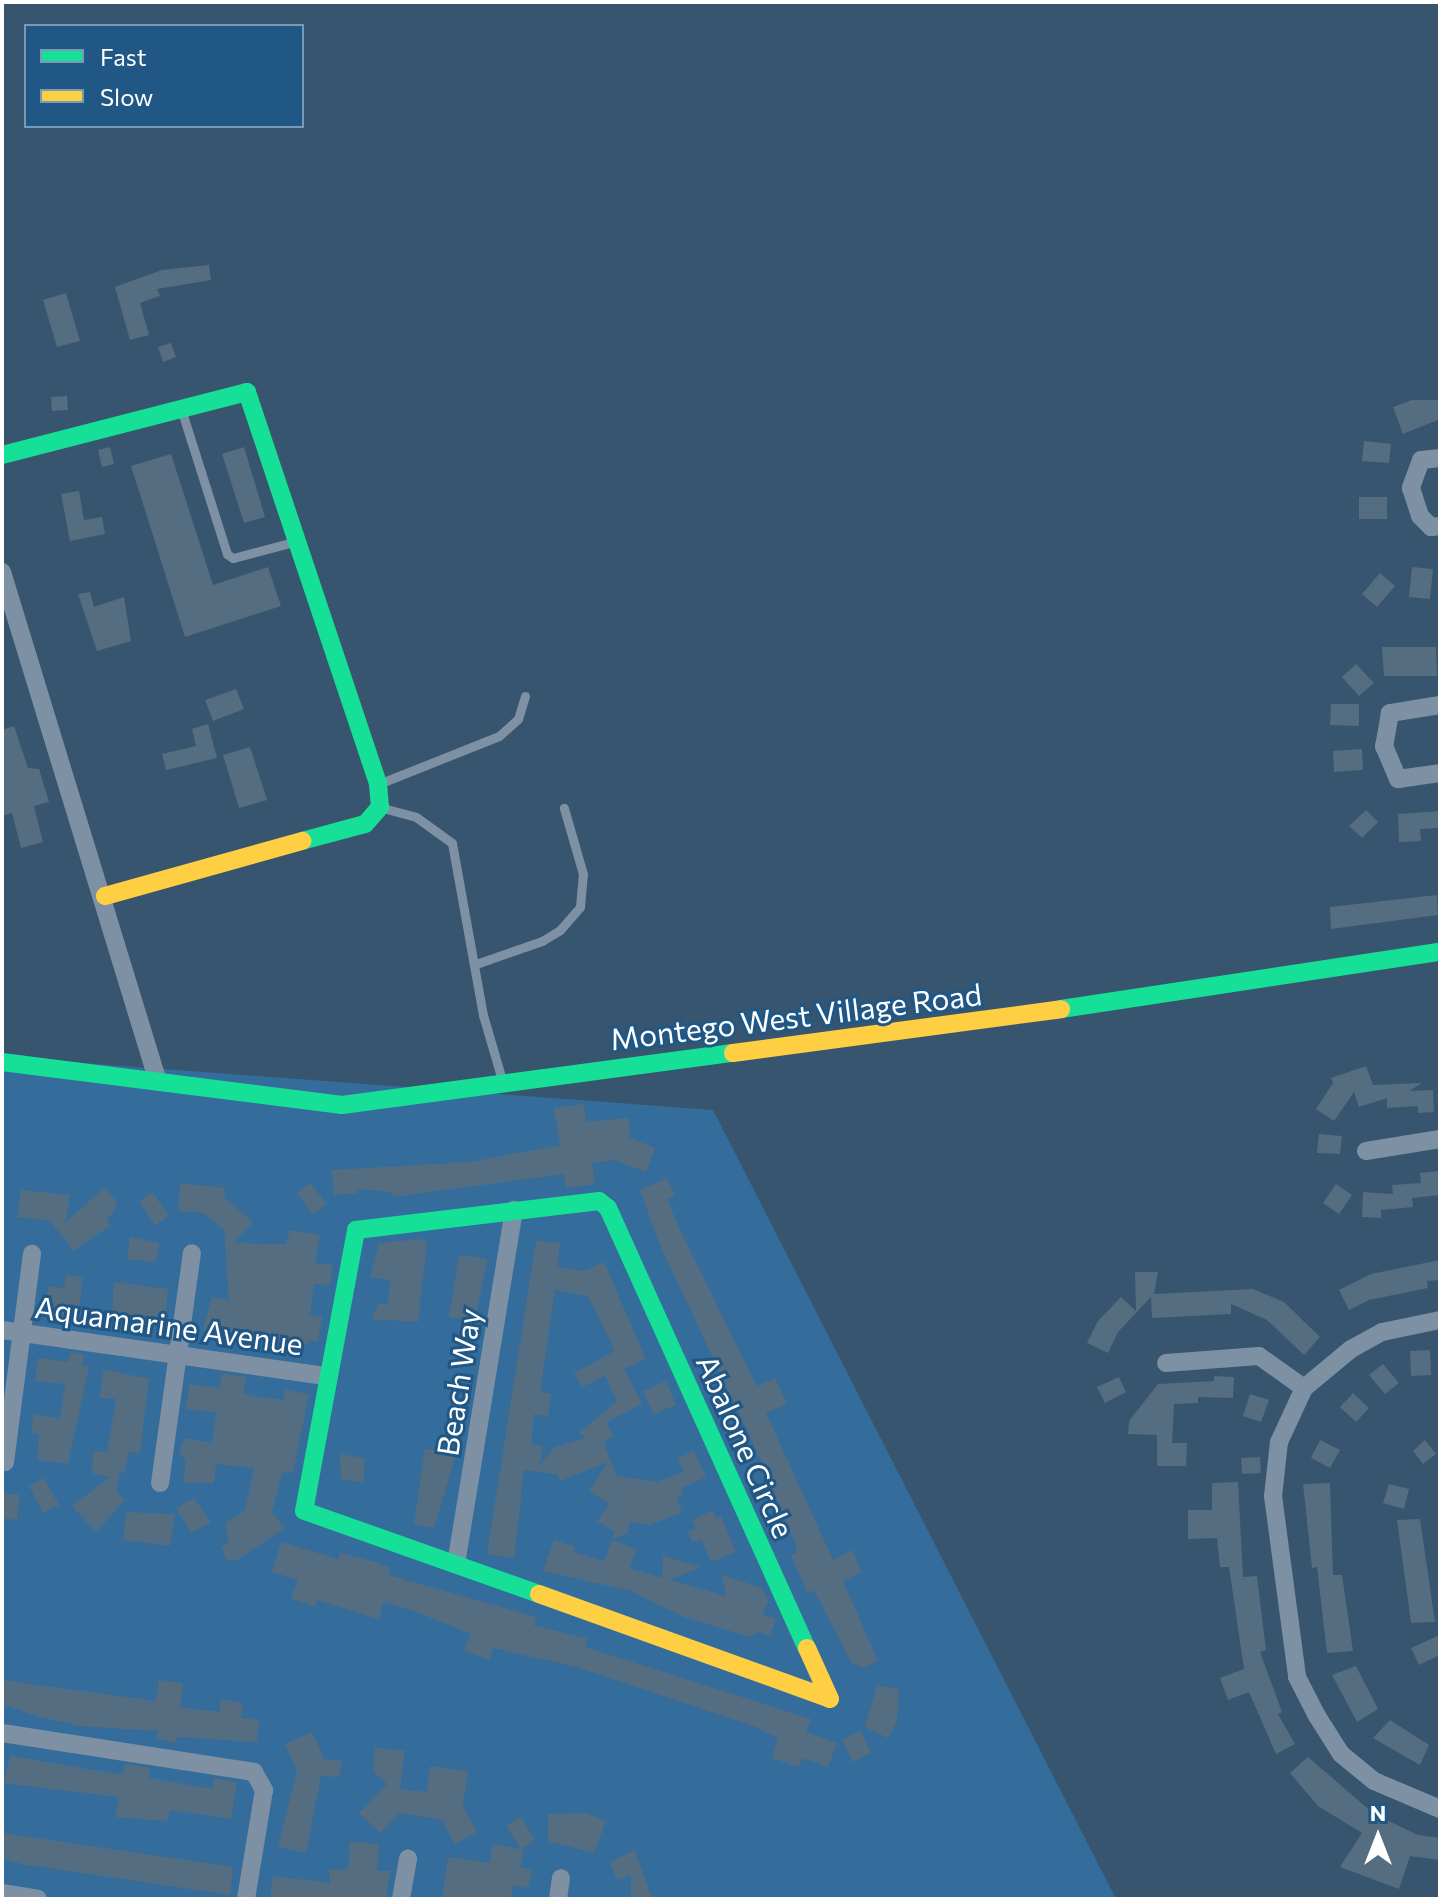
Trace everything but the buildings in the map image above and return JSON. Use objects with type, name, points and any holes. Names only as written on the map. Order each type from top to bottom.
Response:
[{"type":"street","points":[[2,455],[247,392],[378,784],[380,807],[365,824],[105,896]]},
{"type":"street","points":[[1440,458],[1421,460],[1411,488],[1420,516],[1431,527],[1440,526]]},
{"type":"street","points":[[2,572],[105,896],[158,1082]]},
{"type":"street","points":[[1440,705],[1390,713],[1384,746],[1398,779],[1440,773]]},
{"type":"street","name":"Montego West Village Road","points":[[2,1062],[342,1105],[999,1018],[1440,952]]},
{"type":"street","points":[[1366,1151],[1440,1139]]},
{"type":"street","name":"Abalone Circle","points":[[599,1201],[608,1208],[830,1699],[456,1564],[305,1514],[327,1376],[356,1230],[514,1210],[599,1201]]},
{"type":"street","name":"Beach Way","points":[[456,1564],[514,1210]]},
{"type":"street","points":[[160,1483],[192,1253]]},
{"type":"street","points":[[5,1462],[11,1331],[32,1254]]},
{"type":"street","points":[[1440,1320],[1382,1332],[1351,1349],[1304,1388],[1279,1442],[1273,1496],[1297,1677],[1341,1754],[1374,1781],[1440,1809]]},
{"type":"street","name":"Aquamarine Avenue","points":[[11,1331],[179,1352],[327,1376]]},
{"type":"street","points":[[1166,1363],[1259,1356],[1304,1388]]},
{"type":"street","points":[[2,1733],[254,1772],[264,1790],[246,1899]]},
{"type":"street","points":[[401,1899],[408,1859]]},
{"type":"street","points":[[558,1899],[561,1878]]},
{"type":"street","points":[[2,1893],[38,1899]]},
{"type":"lane","points":[[181,409],[227,554],[233,558],[296,541]]},
{"type":"lane","points":[[378,784],[499,736],[518,719],[525,696]]},
{"type":"lane","points":[[380,807],[416,817],[452,843],[483,1015],[503,1084]]},
{"type":"lane","points":[[476,964],[542,941],[560,930],[580,907],[583,874],[564,808]]},
{"type":"shaded area","points":[[2,1057],[713,1110],[1116,1899],[2,1899]]},
{"type":"traffic: fast","points":[[2,455],[247,392],[378,784],[380,807],[365,824],[302,841]]},
{"type":"traffic: fast","points":[[1061,1009],[1440,952]]},
{"type":"traffic: fast","points":[[2,1062],[342,1105],[733,1053]]},
{"type":"traffic: fast","points":[[599,1201],[608,1208],[807,1648]]},
{"type":"traffic: fast","points":[[539,1594],[304,1511],[356,1230],[599,1201]]},
{"type":"traffic: slow","points":[[105,896],[302,841]]},
{"type":"traffic: slow","points":[[733,1053],[1061,1009]]},
{"type":"traffic: slow","points":[[539,1594],[830,1699],[807,1648]]}]
